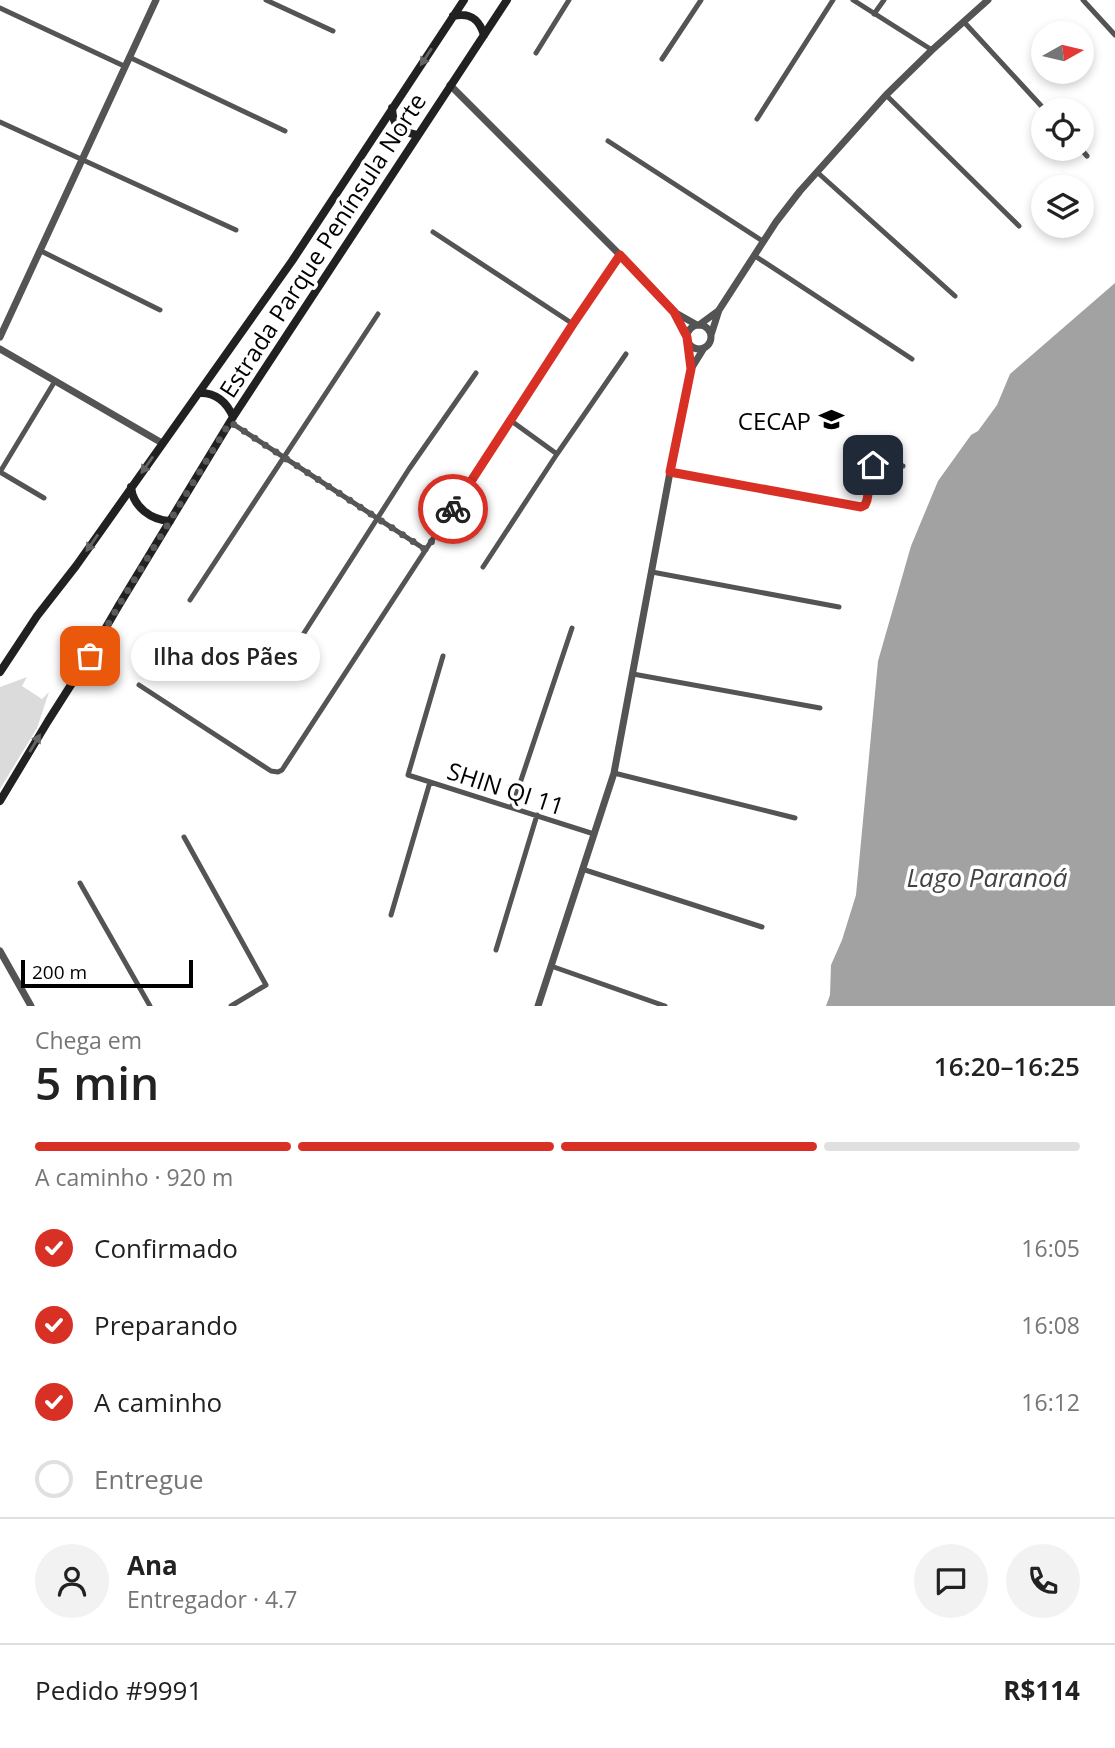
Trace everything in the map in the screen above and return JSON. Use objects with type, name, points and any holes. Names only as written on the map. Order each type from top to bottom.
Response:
[{"type":"main road","name":"Estrada Parque Península Norte","points":[[0,672],[37,616],[76,566],[292,261],[464,0]]},
{"type":"main road","name":"Estrada Parque Península Norte","points":[[0,801],[231,419],[507,0]]},
{"type":"main road","points":[[453,16],[464,14],[473,18],[484,35]]},
{"type":"main road","points":[[392,108],[397,126],[417,135]]},
{"type":"main road","points":[[199,393],[212,394],[219,399],[230,410],[231,419]]},
{"type":"main road","points":[[131,487],[135,502],[141,509],[159,519],[170,521]]},
{"type":"street","points":[[0,337],[156,0]]},
{"type":"street","points":[[266,0],[333,31]]},
{"type":"street","points":[[536,53],[569,0]]},
{"type":"street","points":[[663,59],[701,0]]},
{"type":"street","points":[[757,119],[833,0]]},
{"type":"street","points":[[853,0],[932,51]]},
{"type":"street","points":[[874,14],[884,0]]},
{"type":"street","points":[[691,369],[711,340],[719,310],[788,206],[886,95],[988,0]]},
{"type":"street","points":[[1083,0],[1115,35]]},
{"type":"street","points":[[0,8],[124,66]]},
{"type":"street","points":[[964,22],[1034,98]]},
{"type":"street","points":[[129,57],[285,131]]},
{"type":"street","points":[[450,85],[674,312],[695,349],[704,348]]},
{"type":"street","points":[[886,95],[1019,226]]},
{"type":"street","points":[[0,122],[236,230]]},
{"type":"street","points":[[608,141],[764,242]]},
{"type":"street","points":[[817,172],[955,296]]},
{"type":"street","points":[[433,232],[573,324]]},
{"type":"street","points":[[41,251],[160,310]]},
{"type":"street","points":[[139,685],[271,771],[278,772],[285,767],[620,255]]},
{"type":"street","points":[[755,256],[912,359]]},
{"type":"street","points":[[538,1006],[614,773],[691,369],[688,331],[719,310]]},
{"type":"street","points":[[674,312],[708,329],[711,335]]},
{"type":"street","points":[[190,600],[378,314]]},
{"type":"street","points":[[0,349],[162,443]]},
{"type":"street","points":[[483,567],[626,355]]},
{"type":"street","points":[[288,658],[377,518],[475,373]]},
{"type":"street","points":[[44,498],[0,472],[54,381]]},
{"type":"street","points":[[231,419],[284,458],[426,550]]},
{"type":"street","points":[[510,420],[557,454]]},
{"type":"street","points":[[670,472],[861,507],[867,500],[875,461],[903,466]]},
{"type":"street","points":[[652,572],[839,607]]},
{"type":"street","points":[[512,807],[572,628]]},
{"type":"street","name":"SHIN QI 11","points":[[443,656],[408,775],[594,834]]},
{"type":"street","points":[[633,674],[820,708]]},
{"type":"street","points":[[614,773],[795,818]]},
{"type":"street","points":[[391,915],[430,782]]},
{"type":"street","points":[[496,950],[537,815]]},
{"type":"street","points":[[184,837],[266,985],[231,1006]]},
{"type":"street","points":[[582,869],[762,927]]},
{"type":"street","points":[[80,883],[150,1006]]},
{"type":"street","points":[[0,951],[31,1006]]},
{"type":"street","points":[[551,966],[666,1006]]},
{"type":"shaded area","points":[[27,677],[22,686],[42,699],[49,692],[37,728],[0,789],[0,687]]},
{"type":"water","name":"Lago Paranoá","points":[[1115,283],[1115,1006],[826,1006],[830,995],[831,965],[856,895],[878,661],[911,546],[938,481],[971,435],[978,431],[997,405],[1010,374]]},
{"type":"way so far","points":[[90,656],[230,422],[426,550],[453,509]]},
{"type":"place","name":"CECAP","points":[[831,420]]},
{"type":"place","name":"Ilha dos Pães","points":[[90,656]]},
{"type":"route","points":[[453,509],[620,255],[674,312],[687,337],[691,369],[670,472],[861,507],[867,500],[873,465]]}]
